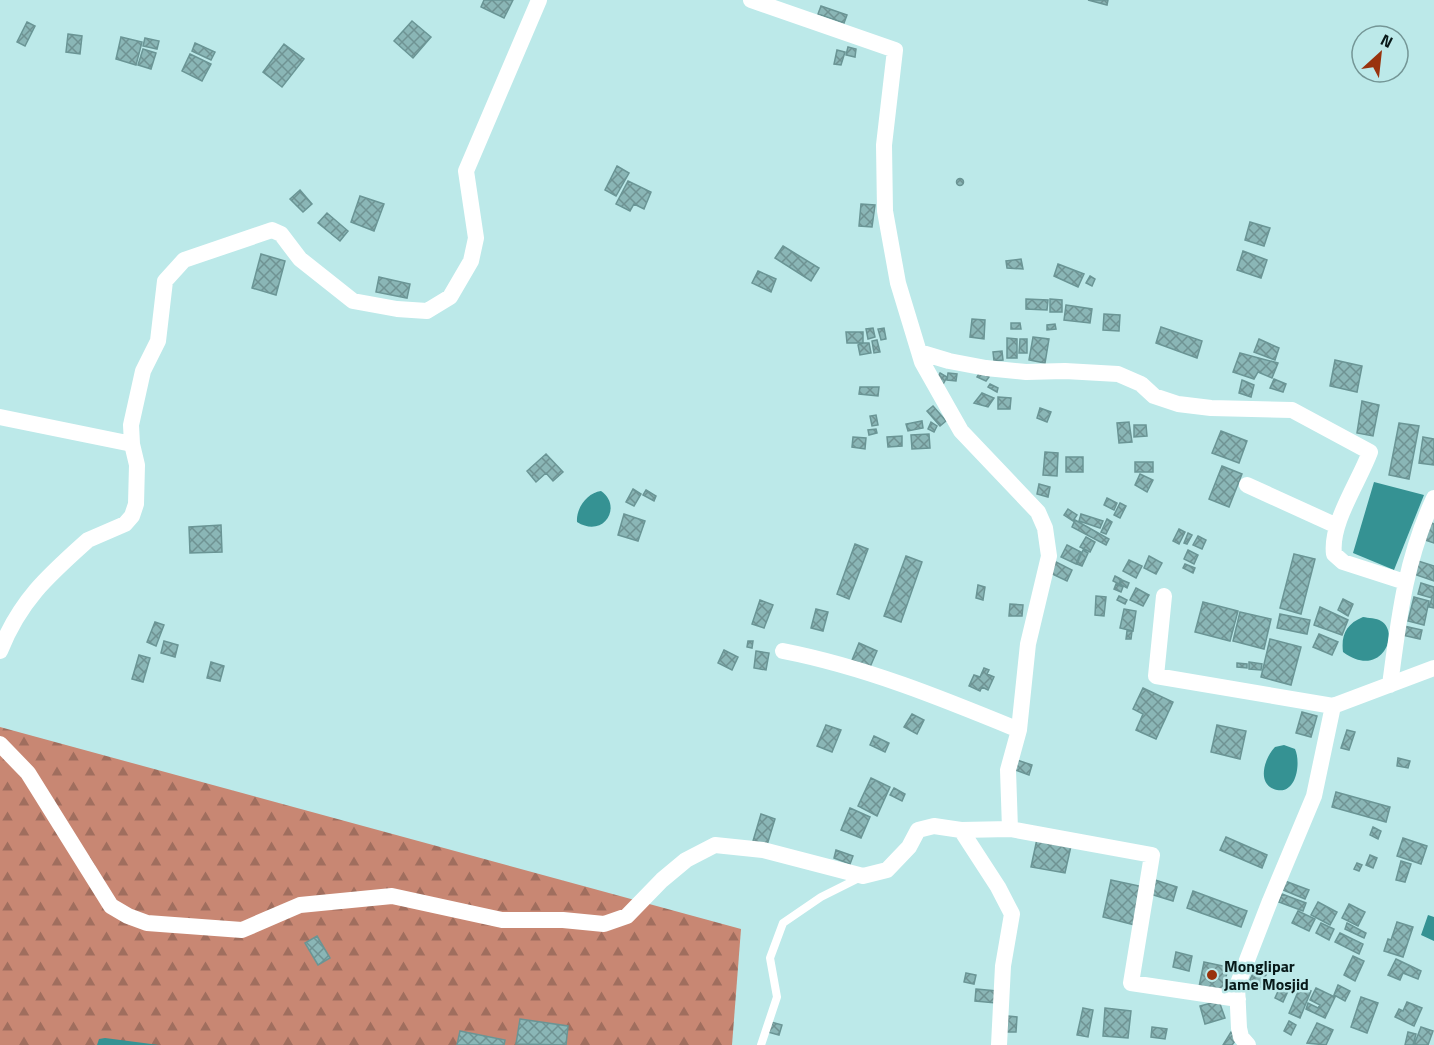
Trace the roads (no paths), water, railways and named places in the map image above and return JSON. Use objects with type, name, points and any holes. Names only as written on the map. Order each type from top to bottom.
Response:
[{"type":"street","points":[[0,651],[18,613],[40,584],[88,540],[125,524],[132,516],[136,504],[137,465],[132,444],[131,425],[143,371],[158,341],[165,282],[184,260],[272,230],[281,234],[300,259],[353,301],[397,309],[427,311],[450,297],[471,261],[476,238],[466,171],[539,0]]},
{"type":"street","points":[[751,0],[895,50],[884,145],[885,211],[898,284],[922,362],[961,431],[1038,512],[1045,528],[1049,556],[1028,644],[1019,730],[1008,770],[1010,829]]},
{"type":"street","points":[[919,352],[986,368],[1026,372],[1065,371],[1118,374],[1141,384],[1154,396],[1178,404],[1211,408],[1292,410],[1371,452],[1337,526],[1333,544],[1334,554],[1343,562],[1405,582]]},
{"type":"street","points":[[0,417],[132,444]]},
{"type":"street","points":[[1247,485],[1337,526]]},
{"type":"street","points":[[1390,685],[1401,598],[1419,530],[1434,498]]},
{"type":"street","points":[[1164,596],[1156,676],[1333,706],[1434,668]]},
{"type":"street","points":[[783,651],[824,660],[907,684],[1019,730]]},
{"type":"street","points":[[1242,1042],[1238,986],[1270,901],[1314,796],[1333,706]]},
{"type":"street","points":[[0,744],[28,773],[111,906],[147,923],[242,930],[300,905],[392,896],[502,920],[563,920],[604,924],[627,916],[662,880],[686,860],[716,845],[763,850],[863,876],[888,870],[909,846],[918,830],[934,826],[961,830],[1010,829],[1152,855],[1131,983],[1238,999]]},
{"type":"street","points":[[961,830],[998,887],[1012,914],[1003,966],[999,1045]]},
{"type":"lane","points":[[761,1045],[777,997],[770,958],[783,923],[821,897],[863,876]]},
{"type":"water","points":[[1374,482],[1424,495],[1394,570],[1353,553]]},
{"type":"water","points":[[601,491],[607,497],[610,505],[607,518],[602,524],[595,526],[577,522],[578,512],[583,502],[591,495]]},
{"type":"water","points":[[1363,617],[1381,621],[1387,627],[1389,635],[1384,652],[1368,661],[1356,659],[1343,652],[1346,631],[1352,623]]},
{"type":"water","points":[[1284,745],[1295,749],[1298,761],[1296,776],[1289,787],[1277,790],[1266,783],[1264,770],[1268,757],[1275,747]]},
{"type":"water","points":[[1428,915],[1434,917],[1434,941],[1421,935]]},
{"type":"water","points":[[99,1039],[159,1045],[97,1045]]},
{"type":"place","name":"Monglipar Jame Mosjid","points":[[1212,975]]}]
